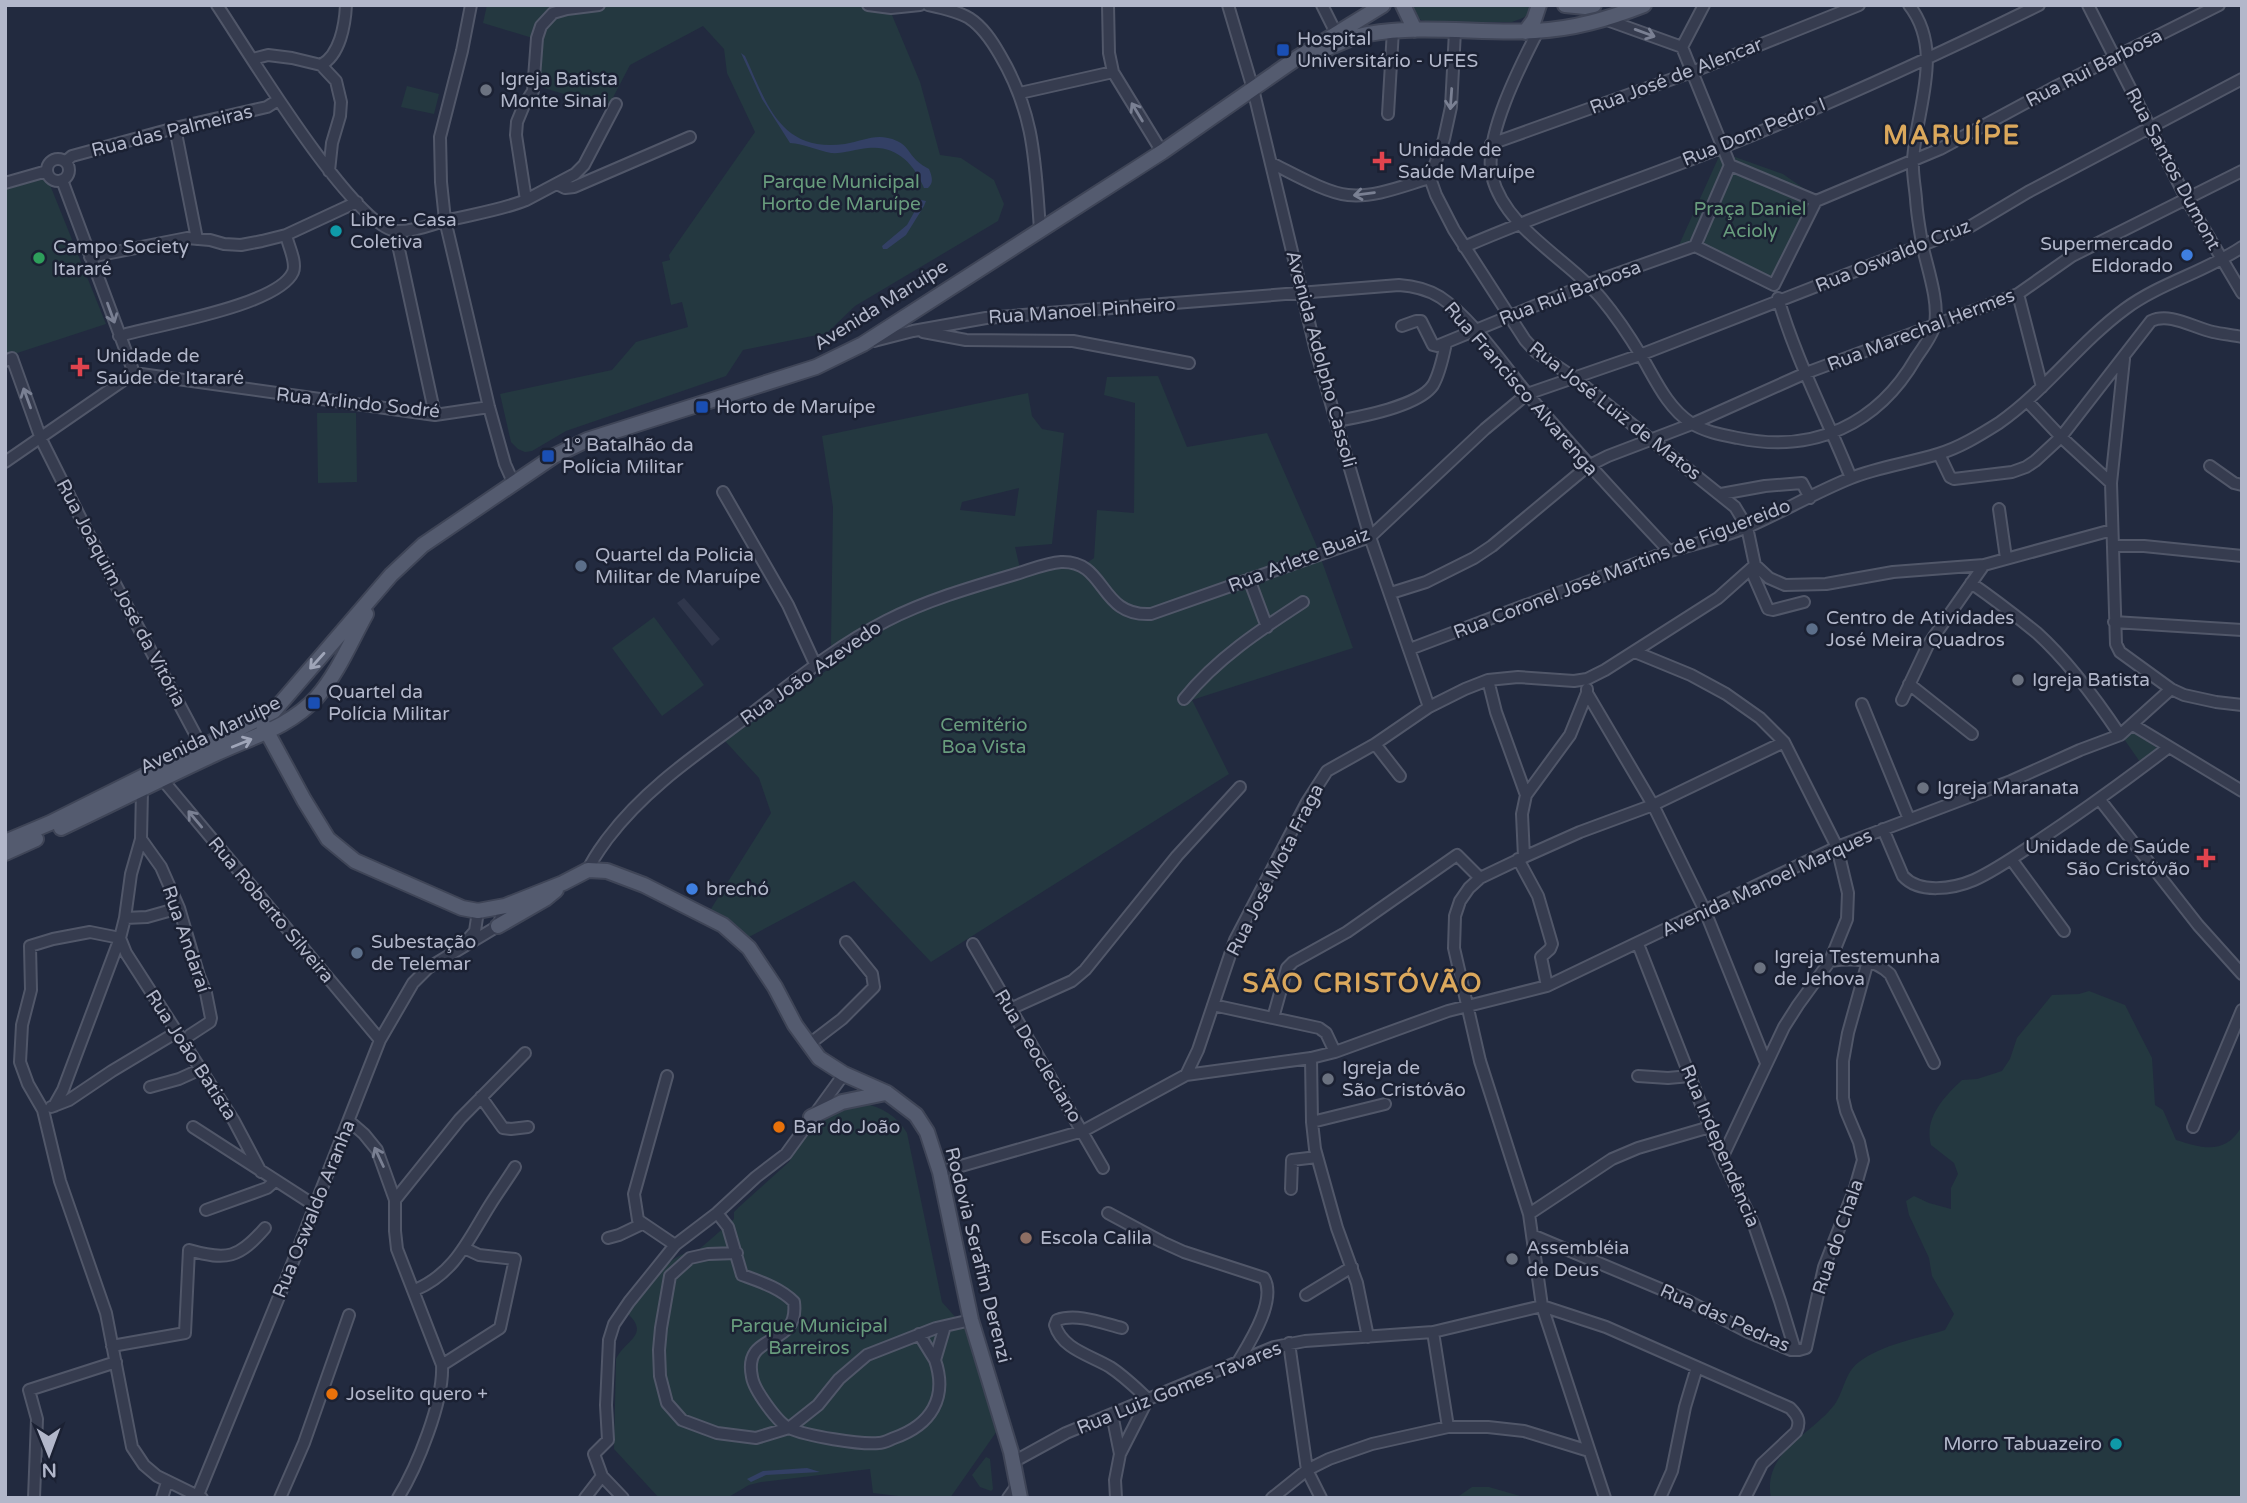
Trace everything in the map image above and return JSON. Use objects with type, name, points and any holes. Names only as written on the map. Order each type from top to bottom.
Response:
[{"type":"main road","name":"Avenida Maruípe","points":[[5,842],[50,823],[274,710],[391,575],[423,545],[554,456],[587,440],[804,372],[863,344],[1162,152],[1336,33],[1383,5]]},
{"type":"main road","points":[[1404,5],[1415,30],[1455,31],[1569,28],[1607,20],[1644,5]]},
{"type":"main road","points":[[1531,31],[1539,5]]},
{"type":"main road","points":[[1565,5],[1594,5]]},
{"type":"main road","name":"Avenida Maruípe","points":[[1279,71],[1354,37],[1393,30],[1415,30]]},
{"type":"main road","name":"Avenida Maruípe","points":[[5,853],[218,752],[266,733],[288,720],[316,698],[330,680],[378,591]]},
{"type":"main road","points":[[260,719],[328,839],[355,861],[430,895],[462,908],[478,911],[505,906],[588,870]]},
{"type":"main road","name":"Rodovia Serafim Derenzi","points":[[588,870],[607,871],[644,885],[723,925],[749,948],[808,1045],[819,1058],[844,1074],[887,1093],[909,1108],[922,1124],[940,1172],[971,1320],[1019,1491]]},
{"type":"main road","points":[[498,926],[545,899],[563,883]]},
{"type":"main road","points":[[811,1117],[842,1102],[887,1093]]},
{"type":"street","points":[[217,5],[278,100],[329,171],[378,223],[395,231],[526,200],[575,174],[584,165],[616,104]]},
{"type":"street","points":[[321,65],[332,56],[345,22],[346,5]]},
{"type":"street","points":[[471,5],[440,137],[439,159],[445,220],[489,407],[505,464],[513,482]]},
{"type":"street","points":[[526,200],[516,135],[517,122],[533,91],[537,38],[541,26],[553,13],[599,5]]},
{"type":"street","points":[[867,5],[891,8],[920,5]]},
{"type":"street","points":[[928,5],[952,10],[977,24],[998,51],[1020,93],[1033,139],[1040,229]]},
{"type":"street","points":[[1108,5],[1109,53],[1113,72],[1162,152]]},
{"type":"street","name":"Avenida Adolpho Cassoli","points":[[1228,5],[1253,89],[1315,346],[1336,421],[1370,537],[1429,707]]},
{"type":"street","points":[[1322,5],[1336,33]]},
{"type":"street","points":[[1682,47],[1704,5]]},
{"type":"street","name":"Rua José de Alencar","points":[[1491,144],[1692,72],[1859,5]]},
{"type":"street","points":[[1531,31],[1491,144],[1492,176],[1502,202],[1556,258],[1588,284],[1606,304],[1662,393],[1692,424],[1715,433],[1754,441],[1800,441],[1833,433],[1873,410],[1890,396],[1909,371],[1935,326],[1931,279],[1922,246],[1916,202],[1913,161],[1928,60],[1924,34],[1909,5]]},
{"type":"street","name":"Rua Dom Pedro I","points":[[1464,247],[1723,147],[1928,60],[2039,5]]},
{"type":"street","name":"Rua Santos Dumont","points":[[2088,5],[2188,200],[2242,293]]},
{"type":"street","name":"Rua Rui Barbosa","points":[[1816,201],[1940,149],[2009,111],[2219,5]]},
{"type":"street","points":[[1607,20],[1682,47],[1730,165],[1695,246],[1774,285]]},
{"type":"street","points":[[1388,114],[1393,30]]},
{"type":"street","points":[[1271,163],[1337,192],[1350,195],[1394,188],[1430,178],[1444,139],[1451,107],[1455,31]]},
{"type":"street","points":[[253,58],[268,55],[321,65],[336,81],[341,102],[329,171]]},
{"type":"street","points":[[1020,93],[1113,72]]},
{"type":"street","name":"Rua Oswaldo Cruz","points":[[1527,394],[1640,355],[1971,226],[2028,192],[2242,79]]},
{"type":"street","name":"Rua das Palmeiras","points":[[66,161],[72,156],[175,128],[267,107],[278,100]]},
{"type":"street","points":[[175,128],[197,239]]},
{"type":"street","points":[[557,184],[565,188],[574,187],[690,137]]},
{"type":"street","points":[[53,160],[66,161],[68,175],[55,181],[47,171],[48,164],[53,160]]},
{"type":"street","points":[[1730,165],[1816,201],[1774,285],[1805,373],[1851,478]]},
{"type":"street","points":[[5,183],[47,171]]},
{"type":"street","name":"Rua Marechal Hermes","points":[[1391,593],[1426,582],[1474,558],[1588,466],[1692,424],[1805,373],[2018,294],[2072,256],[2242,171]]},
{"type":"street","name":"Rua José Luiz de Matos","points":[[1430,178],[1445,215],[1525,340],[1536,352],[1573,377],[1735,507],[1747,527],[1753,568],[1768,609],[1804,602]]},
{"type":"street","points":[[5,462],[134,373],[62,180]]},
{"type":"street","points":[[90,257],[187,238],[241,244],[285,235],[357,202]]},
{"type":"street","points":[[395,231],[435,415]]},
{"type":"street","points":[[119,336],[244,305],[274,290],[292,275],[294,266],[285,235]]},
{"type":"street","name":"Rua Rui Barbosa","points":[[1446,343],[1588,284],[1695,246]]},
{"type":"street","name":"Rua Coronel José Martins de Figuereido","points":[[1410,649],[1669,551],[1747,527],[1851,478],[1940,454],[1972,440],[2027,401],[2091,338],[2124,310],[2150,293],[2222,261],[2242,247]]},
{"type":"street","name":"Rua Francisco Alvarenga","points":[[1304,294],[1399,285],[1416,287],[1441,297],[1475,330],[1588,466],[1669,551]]},
{"type":"street","name":"Rua Manoel Pinheiro","points":[[863,344],[913,331],[986,318],[1304,294]]},
{"type":"street","points":[[2018,294],[2042,387]]},
{"type":"street","points":[[1940,454],[1951,479],[2012,472],[2026,467],[2061,437],[2151,321],[2159,317],[2212,332],[2242,337]]},
{"type":"street","points":[[1336,421],[1372,415],[1396,407],[1431,388],[1440,368],[1446,343],[1433,345],[1419,320],[1402,326]]},
{"type":"street","points":[[913,331],[966,340],[1073,341],[1189,363]]},
{"type":"street","name":"Rua Joaquim José da Vitória","points":[[5,361],[12,358],[41,439],[136,626],[202,747]]},
{"type":"street","points":[[2123,359],[2111,483],[2116,644],[2120,652],[2171,689],[2193,698],[2242,705]]},
{"type":"street","name":"Rua Arlindo Sodré","points":[[134,373],[435,415],[489,407]]},
{"type":"street","name":"Rua Arlete Buaiz","points":[[1085,566],[1120,607],[1141,614],[1168,610],[1370,537],[1485,429],[1527,394]]},
{"type":"street","points":[[2027,401],[2111,483]]},
{"type":"street","points":[[2210,466],[2234,483],[2242,485]]},
{"type":"street","points":[[1721,494],[1802,483],[1810,498]]},
{"type":"street","points":[[723,492],[788,606],[816,666]]},
{"type":"street","points":[[2000,509],[2006,558]]},
{"type":"street","points":[[1753,568],[1775,582],[1796,586],[1826,584],[1893,572],[1984,565],[2112,530]]},
{"type":"street","points":[[2113,546],[2144,546],[2242,556]]},
{"type":"street","name":"Rua João Azevedo","points":[[588,870],[592,859],[621,821],[650,790],[816,666],[884,622],[910,609],[976,586],[1058,562],[1073,562],[1085,566]]},
{"type":"street","points":[[1902,700],[1928,645],[1984,565]]},
{"type":"street","name":"Rua José Mota Fraga","points":[[1186,1075],[1203,1035],[1235,940],[1327,771],[1374,744],[1429,707],[1488,680],[1518,677],[1574,681],[1587,679],[1635,652],[1718,597],[1753,568]]},
{"type":"street","points":[[1249,579],[1266,627]]},
{"type":"street","points":[[1972,583],[2038,634],[2100,706],[2120,734]]},
{"type":"street","points":[[1184,699],[1214,667],[1303,602]]},
{"type":"street","points":[[2114,622],[2242,630]]},
{"type":"street","points":[[1635,652],[1690,675],[1726,694],[1760,718],[1784,742],[1837,847],[1848,893],[1847,919],[1830,961],[1798,1004],[1766,1063],[1722,1158]]},
{"type":"street","points":[[1547,986],[1541,955],[1550,949],[1552,944],[1538,896],[1521,858],[1522,814],[1526,795],[1570,735],[1587,693],[1587,679]]},
{"type":"street","points":[[1488,680],[1496,712],[1526,795]]},
{"type":"street","points":[[1909,684],[1972,734]]},
{"type":"street","name":"Avenida Manoel Marques","points":[[940,1172],[1083,1131],[1186,1075],[1311,1058],[1466,1006],[1547,986],[1837,847],[2011,781],[2120,734],[2171,689]]},
{"type":"street","points":[[1587,693],[1653,805],[1705,911],[1766,1063]]},
{"type":"street","points":[[1862,704],[1909,819]]},
{"type":"street","points":[[2133,725],[2242,791]]},
{"type":"street","points":[[1605,1498],[1542,1306],[1529,1214],[1466,1006],[1453,933],[1455,916],[1460,901],[1480,878],[1580,832],[1653,805],[1784,742]]},
{"type":"street","points":[[1374,744],[1400,776]]},
{"type":"street","points":[[1883,829],[1903,876],[1908,881],[1926,887],[1944,888],[1973,881],[2100,800],[2169,747]]},
{"type":"street","name":"Rua Roberto Silveira","points":[[162,779],[380,1040]]},
{"type":"street","points":[[1010,1009],[1072,981],[1085,970],[1177,856],[1240,787]]},
{"type":"street","points":[[49,1108],[62,1090],[120,938],[131,874],[141,839],[142,790]]},
{"type":"street","points":[[2100,800],[2198,925],[2242,974]]},
{"type":"street","name":"Rua Andaraí","points":[[141,839],[160,867],[179,908],[206,993],[210,1022],[190,1035]]},
{"type":"street","points":[[1273,1018],[1281,986],[1290,965],[1367,919],[1457,855],[1480,878]]},
{"type":"street","points":[[2011,859],[2064,930]]},
{"type":"street","points":[[498,926],[505,906]]},
{"type":"street","points":[[125,918],[147,917],[179,908]]},
{"type":"street","points":[[462,947],[475,931],[478,911]]},
{"type":"street","name":"Rua Oswaldo Aranha","points":[[200,1496],[380,1040],[412,984],[428,968],[498,926]]},
{"type":"street","points":[[120,938],[90,932],[30,946],[31,990],[24,1013],[20,1062],[28,1084],[49,1108],[58,1173],[106,1313],[132,1447],[144,1465],[171,1484],[200,1496]]},
{"type":"street","name":"Rua João Batista","points":[[120,938],[126,953],[234,1121],[261,1172]]},
{"type":"street","points":[[808,1045],[842,1019],[874,987],[872,974],[846,942]]},
{"type":"street","name":"Rua Deocleciano","points":[[974,944],[1103,1168]]},
{"type":"street","name":"Rua Independência","points":[[1638,944],[1722,1158],[1754,1225],[1798,1350]]},
{"type":"street","points":[[1830,961],[1849,958],[1868,961],[1882,967],[1897,985],[1934,1063]]},
{"type":"street","name":"Rua do Chala","points":[[1798,1350],[1808,1344],[1824,1267],[1863,1160],[1843,1098],[1843,1061],[1868,961]]},
{"type":"street","points":[[1213,1005],[1324,1030],[1335,1052]]},
{"type":"street","points":[[2193,1127],[2242,1010]]},
{"type":"street","points":[[49,1108],[69,1100],[111,1071],[177,1032]]},
{"type":"street","points":[[395,1200],[481,1097],[525,1053]]},
{"type":"street","points":[[1311,1058],[1312,1122],[1317,1157],[1337,1228],[1352,1267],[1368,1337]]},
{"type":"street","points":[[150,1087],[179,1079],[201,1069]]},
{"type":"street","points":[[624,1498],[602,1476],[594,1454],[608,1441],[606,1405],[609,1340],[614,1324],[675,1245],[786,1154],[844,1074]]},
{"type":"street","points":[[667,1076],[634,1194],[638,1220],[675,1245]]},
{"type":"street","points":[[1638,1076],[1690,1076]]},
{"type":"street","points":[[481,1097],[503,1128],[528,1126]]},
{"type":"street","points":[[1312,1122],[1385,1104]]},
{"type":"street","points":[[349,1122],[364,1134],[377,1150],[395,1200],[397,1249],[442,1366],[443,1378],[439,1398],[421,1449],[398,1498]]},
{"type":"street","points":[[194,1127],[314,1205]]},
{"type":"street","points":[[1529,1214],[1612,1159],[1710,1127]]},
{"type":"street","points":[[1291,1189],[1292,1160],[1317,1157]]},
{"type":"street","points":[[415,1290],[430,1284],[450,1266],[515,1167]]},
{"type":"street","points":[[206,1210],[267,1188],[275,1181]]},
{"type":"street","points":[[717,1213],[729,1227],[743,1275],[786,1294],[794,1302],[796,1313],[790,1328],[755,1350],[752,1358],[752,1379],[772,1414],[789,1428],[835,1439],[880,1443],[903,1435],[922,1424],[934,1409],[940,1375],[935,1360],[919,1334]]},
{"type":"street","points":[[1108,1213],[1184,1252],[1264,1278],[1268,1286],[1263,1314],[1238,1362]]},
{"type":"street","points":[[608,1238],[642,1224]]},
{"type":"street","points":[[113,1346],[185,1332],[189,1250],[210,1256],[228,1257],[246,1248],[265,1228]]},
{"type":"street","name":"Rua das Pedras","points":[[1532,1235],[1670,1293],[1748,1332],[1798,1350]]},
{"type":"street","points":[[442,1366],[500,1328],[515,1259],[479,1255],[464,1248]]},
{"type":"street","points":[[737,1253],[690,1258],[670,1276],[659,1350],[660,1376],[667,1403],[682,1420],[717,1433],[756,1438],[789,1428],[818,1405],[839,1379],[867,1355],[919,1334],[971,1320]]},
{"type":"street","points":[[1306,1295],[1352,1267]]},
{"type":"street","points":[[1542,1306],[1606,1327],[1796,1413],[1799,1426],[1796,1432],[1762,1464],[1745,1498]]},
{"type":"street","name":"Rua Luiz Gomes Tavares","points":[[1013,1462],[1066,1433],[1289,1343],[1433,1332],[1542,1306]]},
{"type":"street","points":[[280,1498],[304,1443],[349,1315]]},
{"type":"street","points":[[1116,1498],[1115,1480],[1120,1454],[1148,1399],[1111,1367],[1066,1344],[1057,1333],[1055,1325],[1057,1320],[1065,1317],[1122,1328]]},
{"type":"street","points":[[935,1360],[945,1326]]},
{"type":"street","points":[[1433,1332],[1448,1427]]},
{"type":"street","points":[[1289,1343],[1307,1470],[1321,1498]]},
{"type":"street","points":[[34,1498],[37,1419],[29,1390],[116,1362]]},
{"type":"street","points":[[1660,1498],[1672,1471],[1685,1407],[1697,1367]]},
{"type":"street","points":[[1112,1414],[1120,1454]]},
{"type":"street","points":[[1272,1498],[1307,1470],[1329,1459],[1372,1444],[1448,1427],[1488,1427],[1524,1431],[1590,1451]]},
{"type":"street","points":[[585,1498],[602,1476]]},
{"type":"street","points":[[162,1498],[171,1484]]},
{"type":"street","points":[[1007,1498],[1019,1491]]},
{"type":"shaded area","points":[[684,598],[720,639],[712,646],[677,603]]},
{"type":"green space","name":"Parque Municipal Horto de Maruípe","points":[[487,5],[853,5],[892,15],[920,82],[940,155],[961,158],[994,180],[1004,204],[998,221],[855,306],[827,333],[743,350],[726,376],[566,431],[532,451],[525,452],[511,442],[500,394],[612,370],[636,342],[688,327],[682,302],[671,305],[662,262],[670,260],[669,255],[755,132],[727,73],[724,49],[703,26],[630,65],[608,107],[537,86],[539,40],[483,23]]},
{"type":"green space","points":[[1413,5],[1535,5],[1523,18],[1512,22],[1430,22],[1416,16]]},
{"type":"green space","points":[[407,86],[439,94],[434,114],[401,107]]},
{"type":"green space","name":"Praça Daniel Acioly","points":[[1721,152],[1783,174],[1819,199],[1774,291],[1679,245]]},
{"type":"green space","name":"Campo Society Itararé","points":[[46,175],[106,324],[5,357],[5,187]]},
{"type":"green space","name":"Cemitério Boa Vista","points":[[1158,376],[1187,447],[1267,433],[1315,542],[1353,648],[1192,700],[1229,774],[931,962],[854,881],[747,938],[709,912],[771,813],[759,778],[725,741],[836,664],[831,644],[833,507],[822,436],[1028,393],[1032,416],[1042,429],[1064,433],[1052,544],[1015,547],[1022,577],[1061,567],[1078,569],[1094,558],[1097,510],[1134,513],[1135,403],[1104,395],[1107,377]],"holes":[[[1019,488],[1015,516],[960,510],[962,502]]]},
{"type":"green space","points":[[317,413],[356,413],[357,482],[318,483]]},
{"type":"green space","points":[[654,617],[704,685],[662,716],[612,648]]},
{"type":"green space","points":[[2133,731],[2157,748],[2140,762],[2124,739]]},
{"type":"green space","points":[[2089,991],[2125,1005],[2152,1058],[2155,1105],[2163,1110],[2176,1140],[2204,1147],[2221,1146],[2235,1136],[2242,1126],[2242,1498],[1771,1498],[1770,1482],[1781,1456],[1835,1404],[1854,1366],[1889,1346],[1945,1330],[1954,1314],[1932,1276],[1929,1258],[1909,1215],[1906,1201],[1914,1196],[1951,1209],[1951,1188],[1958,1174],[1954,1163],[1931,1145],[1930,1126],[1937,1109],[1962,1080],[1977,1079],[2002,1071],[2010,1059],[2017,1038],[2052,995]]},
{"type":"green space","name":"Parque Municipal Barreiros","points":[[862,1103],[888,1113],[907,1133],[942,1302],[966,1329],[997,1431],[950,1498],[915,1498],[873,1493],[870,1469],[761,1482],[749,1485],[727,1498],[659,1498],[614,1449],[616,1359],[634,1337],[637,1327],[627,1313],[666,1265],[686,1253],[696,1252],[734,1219],[734,1212],[789,1162],[809,1130],[821,1118],[833,1110]]},
{"type":"green space","points":[[986,1457],[990,1459],[991,1491],[980,1487],[972,1475]]},
{"type":"green space","points":[[1472,1487],[1489,1487],[1527,1498],[1456,1498]]},
{"type":"water","points":[[741,53],[745,56],[769,107],[791,133],[805,141],[823,145],[845,144],[877,137],[890,138],[906,147],[929,169],[932,179],[930,186],[924,188],[909,164],[887,149],[868,148],[831,153],[790,143],[762,99]]},
{"type":"water","points":[[921,200],[926,201],[924,206],[906,235],[883,249],[882,246],[907,225]]},
{"type":"water","points":[[807,1468],[820,1472],[766,1475],[751,1482],[747,1479],[763,1471]]},
{"type":"place","name":"Hospital Universitário - UFES","points":[[1283,50]]},
{"type":"place","name":"Igreja Batista Monte Sinai","points":[[486,90]]},
{"type":"place","name":"Unidade de Saúde Maruípe","points":[[1382,161]]},
{"type":"place","name":"Libre - Casa Coletiva","points":[[336,231]]},
{"type":"place","name":"Supermercado Eldorado","points":[[2187,255]]},
{"type":"place","name":"Campo Society Itararé","points":[[39,258]]},
{"type":"place","name":"Unidade de Saúde de Itararé","points":[[80,367]]},
{"type":"place","name":"Horto de Maruípe","points":[[702,407]]},
{"type":"place","name":"1° Batalhão da Polícia Militar","points":[[548,456]]},
{"type":"place","name":"Quartel da Policia Militar de Maruípe","points":[[581,566]]},
{"type":"place","name":"Centro de Atividades José Meira Quadros","points":[[1812,629]]},
{"type":"place","name":"Igreja Batista","points":[[2018,680]]},
{"type":"place","name":"Quartel da Polícia Militar","points":[[314,703]]},
{"type":"place","name":"Igreja Maranata","points":[[1923,788]]},
{"type":"place","name":"Unidade de Saúde São Cristóvão","points":[[2206,858]]},
{"type":"place","name":"brechó","points":[[692,889]]},
{"type":"place","name":"Subestação de Telemar","points":[[357,953]]},
{"type":"place","name":"Igreja Testemunha de Jehova","points":[[1760,968]]},
{"type":"place","name":"Igreja de São Cristóvão","points":[[1328,1079]]},
{"type":"place","name":"Bar do João","points":[[779,1127]]},
{"type":"place","name":"Escola Calila","points":[[1026,1238]]},
{"type":"place","name":"Assembléia de Deus","points":[[1512,1259]]},
{"type":"place","name":"Joselito quero +","points":[[332,1394]]},
{"type":"place","name":"Morro Tabuazeiro","points":[[2116,1444]]},
{"type":"district","name":"MARUÍPE","points":[[1952,135]]},
{"type":"district","name":"SÃO CRISTÓVÃO","points":[[1363,983]]}]
